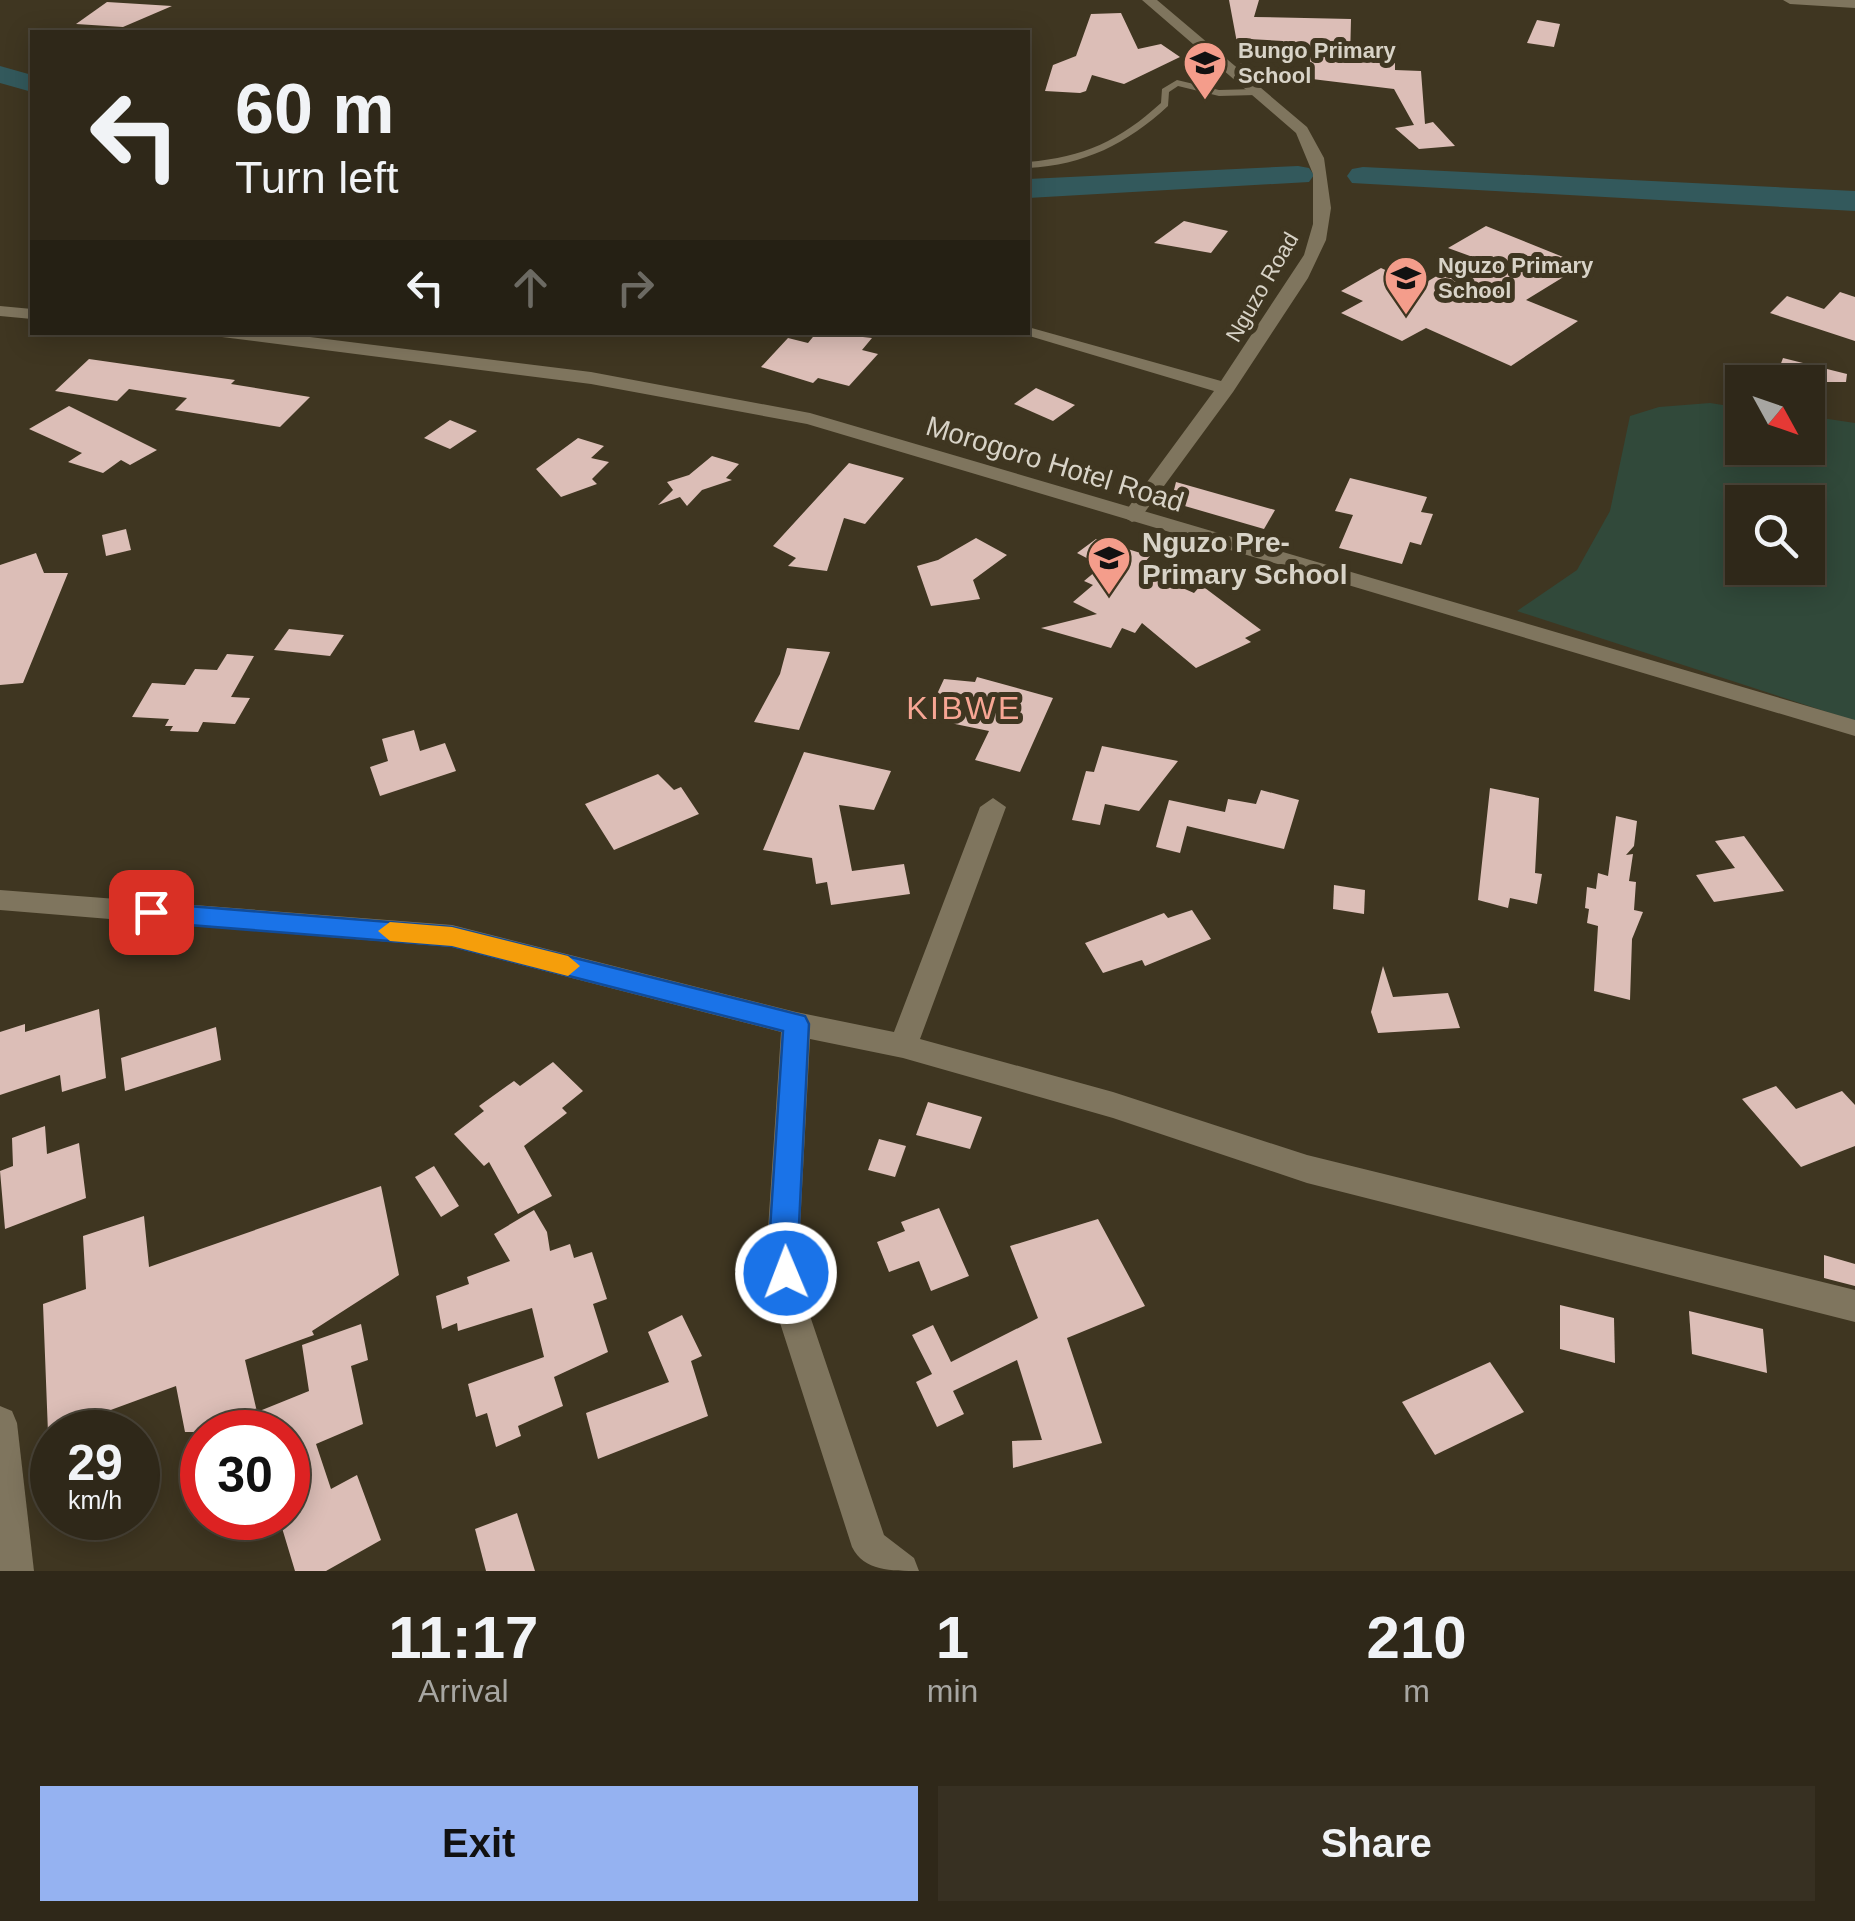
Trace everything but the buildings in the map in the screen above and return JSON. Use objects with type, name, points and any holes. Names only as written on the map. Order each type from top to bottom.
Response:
[{"type":"street","name":"Nguzo Road","points":[[1132,516],[1226,388],[1312,254],[1321,174],[1302,130],[1149,0]]},
{"type":"street","points":[[1790,0],[1855,4]]},
{"type":"street","points":[[0,311],[30,314]]},
{"type":"street","points":[[1030,333],[1226,388]]},
{"type":"street","name":"Morogoro Hotel Road","points":[[248,335],[456,359],[752,406],[920,451],[1855,728]]},
{"type":"street","points":[[903,1046],[993,807]]},
{"type":"street","points":[[0,900],[452,936],[796,1024],[903,1046],[1113,1104],[1307,1169],[1855,1306]]},
{"type":"street","points":[[796,1024],[783,1245],[790,1301],[870,1547],[901,1571]]},
{"type":"street","points":[[0,1422],[16,1571]]},
{"type":"lane","points":[[1030,165],[1076,160],[1112,148],[1156,113],[1166,100],[1166,92],[1178,83],[1219,92],[1256,92]]},
{"type":"green space","points":[[1725,405],[1725,465],[1825,465],[1825,419],[1855,423],[1855,721],[1517,611],[1577,570],[1610,511],[1630,416],[1659,407]]},
{"type":"waterway","points":[[0,74],[30,83]]},
{"type":"waterway","points":[[1030,189],[1298,175]]},
{"type":"waterway","points":[[1363,176],[1855,201]]},
{"type":"slow traffic","points":[[390,931],[452,936],[568,966]]},
{"type":"place","name":"Bungo Primary School","points":[[1205,101]]},
{"type":"place","name":"Nguzo Primary School","points":[[1406,316]]},
{"type":"place","name":"Nguzo Pre- Primary School","points":[[1109,596]]},
{"type":"district","name":"KIBWE","points":[[964,708]]},
{"type":"route","points":[[151,912],[452,936],[796,1024],[783,1245],[786,1273]]}]
